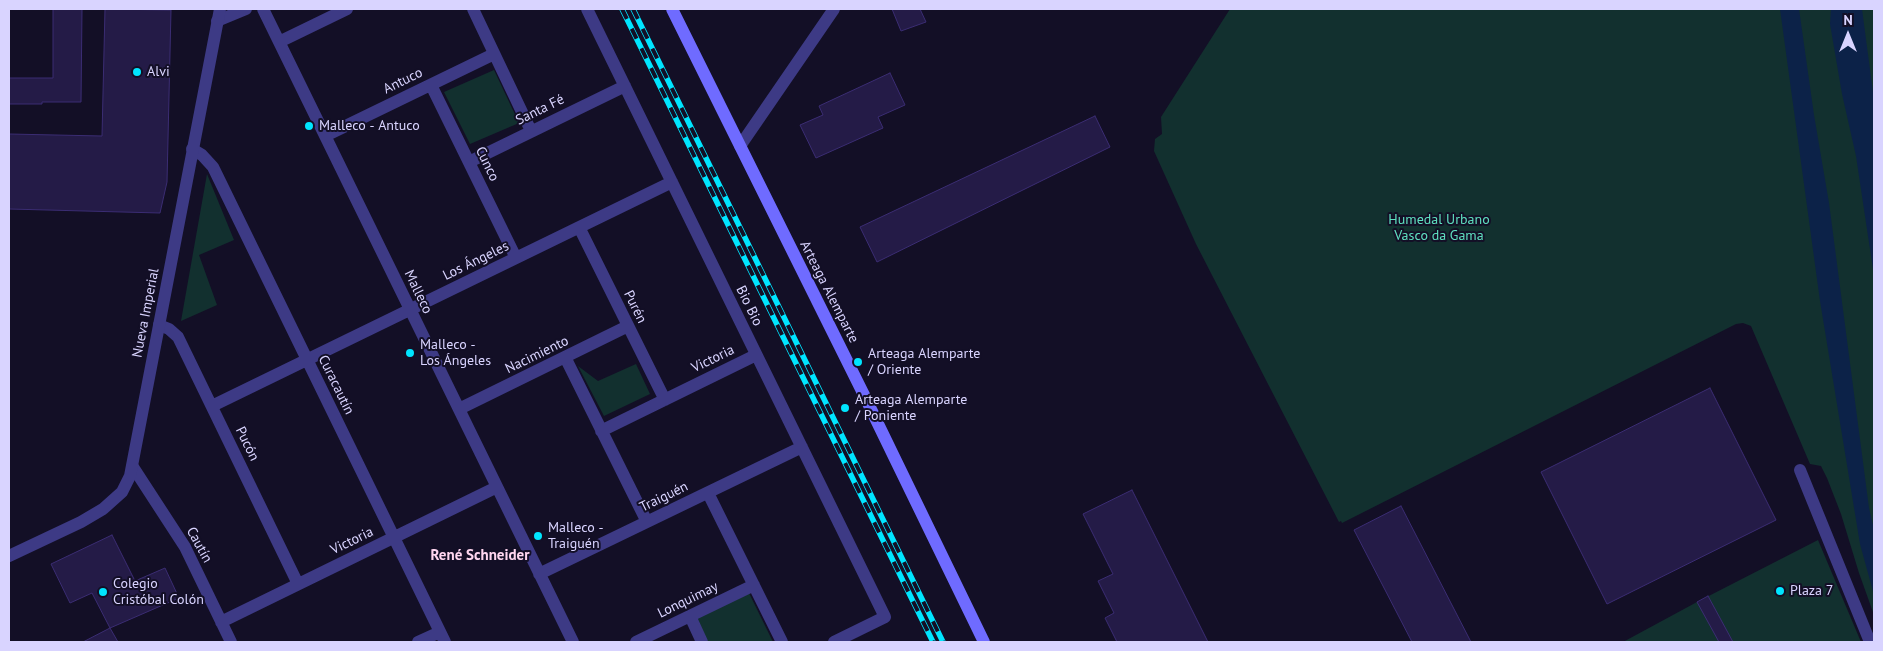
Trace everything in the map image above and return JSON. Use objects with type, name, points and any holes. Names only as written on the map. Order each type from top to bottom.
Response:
[{"type":"main road","name":"Arteaga Alemparte","points":[[672,9],[984,642]]},
{"type":"street","points":[[219,15],[246,9]]},
{"type":"street","name":"Malleco","points":[[263,9],[573,642]]},
{"type":"street","points":[[279,42],[348,9]]},
{"type":"street","points":[[473,9],[531,131]]},
{"type":"street","name":"Bio Bio","points":[[587,9],[885,617],[834,642]]},
{"type":"street","points":[[740,146],[834,9]]},
{"type":"street","name":"Nueva Imperial","points":[[9,556],[81,522],[110,505],[126,484],[132,467],[219,15]]},
{"type":"street","name":"Antuco","points":[[325,136],[494,54]]},
{"type":"street","name":"Cunco","points":[[431,84],[516,258]]},
{"type":"street","name":"Santa Fé","points":[[469,162],[625,86]]},
{"type":"street","name":"Curacautín","points":[[192,149],[202,155],[213,167],[442,637]]},
{"type":"street","name":"Los Ángeles","points":[[212,406],[672,182]]},
{"type":"street","name":"Purén","points":[[579,227],[664,400]]},
{"type":"street","name":"Pucón","points":[[159,325],[169,329],[178,337],[298,584]]},
{"type":"street","name":"Nacimiento","points":[[459,410],[628,326]]},
{"type":"street","name":"Victoria","points":[[602,431],[756,355]]},
{"type":"street","points":[[565,357],[647,522]]},
{"type":"street","name":"Traiguén","points":[[539,574],[802,447]]},
{"type":"street","name":"Cautín","points":[[132,467],[185,547],[231,642]]},
{"type":"street","points":[[1800,470],[1870,642]]},
{"type":"street","name":"Victoria","points":[[221,622],[497,487]]},
{"type":"street","points":[[708,493],[782,642]]},
{"type":"street","name":"Lonquimay","points":[[636,642],[754,585]]},
{"type":"street","points":[[690,616],[702,642]]},
{"type":"street","points":[[418,642],[442,637]]},
{"type":"green space","name":"Humedal Urbano Vasco da Gama","points":[[1230,9],[1874,9],[1874,615],[1841,514],[1827,478],[1821,466],[1810,464],[1751,326],[1743,323],[1736,324],[1342,523],[1341,521],[1339,522],[1196,244],[1154,151],[1155,139],[1162,134],[1161,117]]},
{"type":"green space","points":[[494,70],[519,123],[470,144],[444,92]]},
{"type":"green space","points":[[207,174],[234,240],[199,255],[217,305],[181,321]]},
{"type":"green space","points":[[636,364],[650,394],[604,416],[578,366],[598,381]]},
{"type":"green space","name":"Plaza 7","points":[[1818,540],[1861,642],[1623,642],[1697,602]]},
{"type":"green space","points":[[749,593],[773,642],[705,642],[693,620]]},
{"type":"water","points":[[1780,9],[1799,9],[1829,203],[1869,508],[1874,529],[1874,595],[1860,544],[1820,301]]},
{"type":"water","points":[[1831,9],[1862,9],[1874,100],[1874,276],[1856,156],[1842,94],[1830,24]]},
{"type":"building","points":[[53,9],[82,9],[81,102],[9,104],[9,78],[53,78]]},
{"type":"building","name":"Alvi","points":[[105,9],[171,10],[167,182],[160,213],[9,209],[9,134],[102,136]]},
{"type":"building","points":[[892,9],[920,9],[926,22],[901,31]]},
{"type":"building","points":[[890,73],[905,105],[878,117],[883,128],[816,158],[800,125],[823,115],[819,106]]},
{"type":"building","points":[[1095,116],[1110,147],[877,262],[860,227]]},
{"type":"building","points":[[1710,388],[1776,520],[1607,604],[1541,472]]},
{"type":"building","points":[[1132,490],[1208,642],[1117,642],[1105,618],[1114,613],[1098,581],[1113,574],[1083,514]]},
{"type":"building","points":[[1401,506],[1471,642],[1412,642],[1354,530]]},
{"type":"building","points":[[112,535],[135,581],[165,568],[179,598],[110,628],[92,593],[70,603],[51,564]]},
{"type":"building","points":[[1708,596],[1733,642],[1719,642],[1697,602]]},
{"type":"building","points":[[110,628],[118,642],[83,642]]},
{"type":"railway","points":[[622,9],[933,642]]},
{"type":"railway","points":[[633,9],[943,642]]},
{"type":"place","name":"Alvi","points":[[137,72]]},
{"type":"place","name":"Malleco - Antuco","points":[[309,126]]},
{"type":"place","name":"Malleco - Los Ángeles","points":[[410,353]]},
{"type":"place","name":"Arteaga Alemparte / Oriente","points":[[858,362]]},
{"type":"place","name":"Arteaga Alemparte / Poniente","points":[[845,408]]},
{"type":"place","name":"Malleco - Traiguén","points":[[538,536]]},
{"type":"place","name":"Plaza 7","points":[[1780,591]]},
{"type":"place","name":"Colegio Cristóbal Colón","points":[[103,592]]},
{"type":"district","name":"René Schneider","points":[[480,556]]}]
